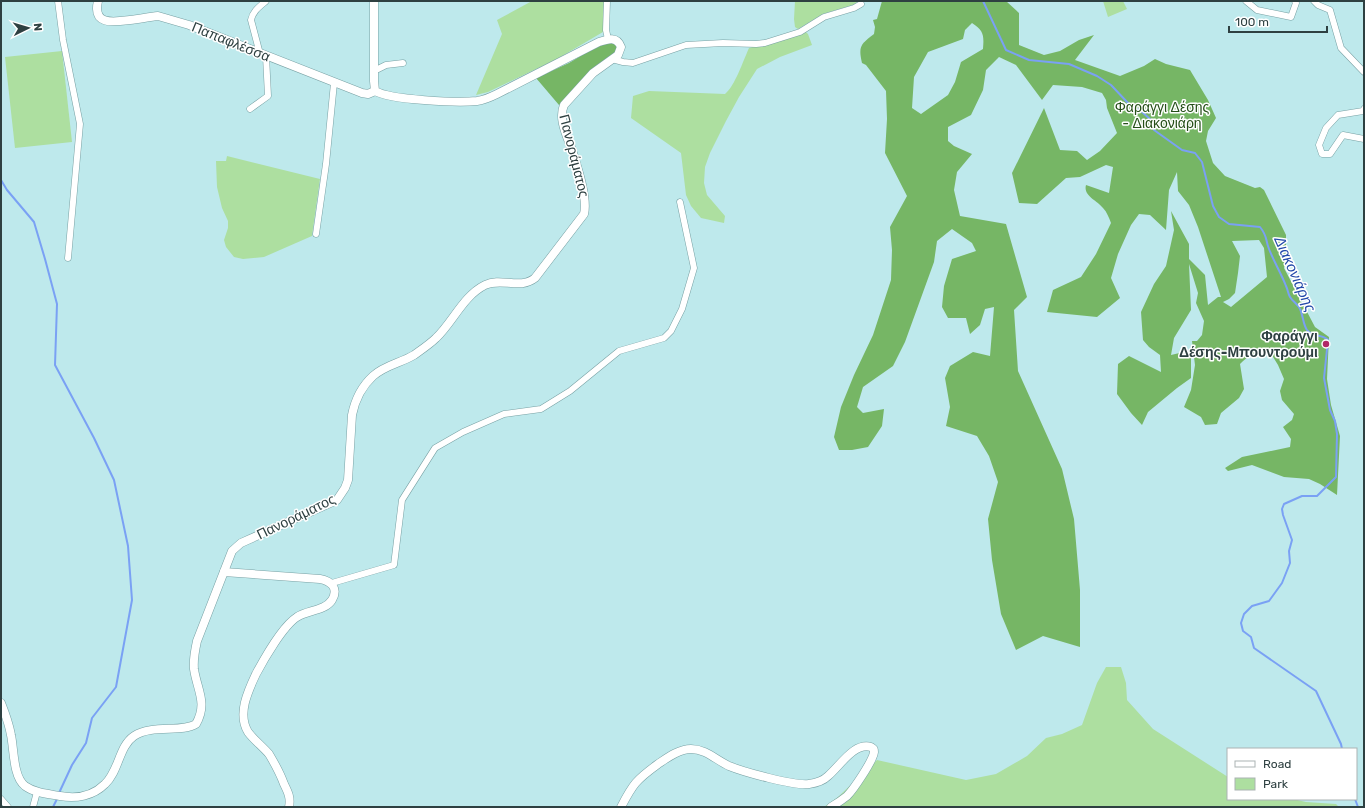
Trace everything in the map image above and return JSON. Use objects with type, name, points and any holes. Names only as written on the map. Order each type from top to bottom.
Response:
[{"type":"main road","name":"Παπαφλέσσα","points":[[98,1],[98,14],[105,20],[112,22],[158,16],[164,17],[189,25],[362,94],[375,92]]},
{"type":"main road","points":[[374,1],[375,92],[383,95],[437,101],[464,102],[482,100],[498,94],[599,42],[608,39]]},
{"type":"main road","name":"Πανοράματος","points":[[224,572],[232,551],[241,543],[331,503],[337,500],[342,494],[348,480],[351,423],[354,406],[362,390],[373,376],[381,370],[414,355],[436,338],[475,292],[490,283],[496,282],[516,284],[532,281],[584,214],[584,196],[574,155],[563,125],[561,111],[564,105],[593,73],[618,55],[621,47],[618,41],[608,39]]},
{"type":"main road","points":[[1,703],[11,734],[19,778],[24,785],[37,792],[68,798],[88,795],[104,785],[114,771],[128,741],[134,736],[147,730],[188,727],[196,724],[202,708],[194,668],[195,650],[224,572],[327,580],[332,583],[333,586],[334,593],[332,599],[324,606],[300,615],[293,620],[273,646],[257,673],[247,696],[243,713],[244,721],[249,732],[278,768],[289,793],[289,807]]},
{"type":"main road","points":[[621,807],[633,785],[640,777],[662,761],[679,752],[689,749],[698,749],[729,766],[795,783],[808,784],[819,782],[828,777],[854,751],[862,746],[872,747],[874,749],[872,759],[856,785],[847,796],[831,807]]},
{"type":"street","points":[[58,1],[63,40],[80,124],[68,258]]},
{"type":"street","points":[[250,108],[268,96],[263,55],[251,20],[256,10],[266,1]]},
{"type":"street","points":[[608,1],[606,30],[608,39]]},
{"type":"street","points":[[1246,1],[1257,10],[1291,17],[1296,3],[1295,1]]},
{"type":"street","points":[[1314,1],[1318,6],[1330,10],[1341,48],[1364,72]]},
{"type":"street","points":[[612,59],[633,63],[686,45],[765,43],[800,32],[824,17],[854,8],[861,4]]},
{"type":"street","points":[[374,71],[386,65],[404,63]]},
{"type":"street","points":[[316,234],[326,164],[334,83]]},
{"type":"street","points":[[1364,109],[1338,115],[1326,128],[1319,145],[1322,154],[1330,154],[1343,135],[1364,139]]},
{"type":"street","points":[[332,583],[394,565],[402,500],[435,448],[463,432],[504,414],[541,408],[570,391],[619,351],[664,338],[671,331],[682,309],[694,268],[680,202]]},
{"type":"street","points":[[33,807],[37,792]]},
{"type":"street","points":[[1,799],[8,807]]},
{"type":"green space","points":[[532,1],[605,1],[603,32],[557,59],[488,92],[476,95],[502,34],[497,20]]},
{"type":"green space","points":[[795,1],[859,1],[853,5],[823,14],[798,29],[795,27],[794,19]]},
{"type":"green space","name":"Φαράγγι Δέσης - Διακονιάρη","points":[[882,1],[1006,1],[1019,13],[1019,45],[1044,55],[1060,51],[1079,40],[1094,35],[1075,60],[1120,76],[1144,66],[1155,59],[1166,64],[1190,70],[1208,100],[1216,118],[1208,131],[1206,141],[1213,163],[1225,176],[1255,188],[1260,187],[1264,190],[1286,235],[1286,259],[1284,268],[1315,327],[1329,337],[1327,379],[1331,405],[1340,436],[1337,495],[1309,479],[1284,477],[1252,465],[1228,471],[1225,468],[1242,457],[1290,447],[1291,439],[1283,427],[1292,420],[1294,414],[1282,400],[1280,391],[1284,379],[1270,352],[1261,353],[1246,358],[1240,364],[1244,389],[1239,398],[1221,413],[1217,424],[1205,425],[1201,417],[1184,407],[1191,390],[1195,365],[1192,341],[1197,341],[1202,335],[1204,321],[1196,303],[1198,293],[1189,264],[1191,310],[1174,338],[1171,355],[1188,351],[1191,358],[1191,378],[1148,412],[1142,425],[1117,394],[1118,364],[1129,356],[1161,372],[1160,355],[1149,347],[1143,340],[1141,312],[1154,284],[1166,266],[1174,230],[1171,211],[1189,244],[1189,259],[1205,275],[1208,305],[1218,297],[1221,297],[1198,227],[1189,205],[1178,191],[1177,172],[1169,190],[1166,230],[1150,215],[1139,214],[1131,225],[1118,254],[1111,278],[1120,298],[1097,317],[1047,312],[1053,290],[1081,277],[1096,254],[1111,223],[1108,215],[1100,205],[1088,195],[1086,185],[1109,193],[1113,167],[1106,165],[1080,177],[1066,178],[1037,204],[1019,203],[1012,173],[1044,108],[1060,150],[1077,151],[1087,160],[1100,151],[1117,133],[1107,108],[1106,100],[1102,93],[1082,87],[1053,85],[1042,100],[1016,65],[999,57],[986,70],[983,90],[971,115],[948,127],[948,141],[954,146],[972,154],[957,172],[954,190],[960,216],[1006,224],[1027,297],[1014,310],[1018,371],[1062,469],[1074,519],[1080,590],[1080,647],[1043,636],[1016,650],[1001,614],[992,560],[988,519],[998,482],[989,456],[977,436],[946,426],[950,407],[945,378],[950,366],[973,352],[990,356],[994,307],[985,309],[980,325],[970,334],[966,318],[948,318],[942,307],[944,286],[952,259],[976,251],[972,243],[952,229],[937,241],[934,262],[905,342],[893,366],[863,387],[857,407],[863,413],[884,409],[882,426],[868,447],[852,450],[839,450],[834,437],[841,407],[873,335],[891,280],[892,250],[890,227],[907,196],[885,153],[887,119],[886,91],[866,65],[862,63],[860,53],[863,43],[874,34],[875,27],[873,20],[877,19]],"holes":[[[972,23],[981,31],[983,49],[961,62],[955,82],[948,95],[921,114],[912,108],[914,77],[928,52],[963,39],[965,30]],[[1259,240],[1264,248],[1267,277],[1231,307],[1223,302],[1235,293],[1240,256],[1232,241]]]},
{"type":"green space","points":[[1103,1],[1123,1],[1127,9],[1108,17]]},
{"type":"green space","points":[[805,31],[808,34],[812,45],[780,57],[757,69],[739,97],[710,153],[705,167],[704,183],[707,195],[725,216],[724,223],[701,218],[691,206],[686,195],[681,153],[631,118],[633,96],[649,91],[725,94],[732,85],[749,48]]},
{"type":"green space","points":[[608,41],[617,44],[617,52],[559,105],[536,78],[569,63]]},
{"type":"green space","points":[[62,51],[72,142],[15,148],[5,57]]},
{"type":"green space","points":[[227,156],[320,179],[312,236],[264,257],[243,259],[234,257],[226,247],[224,240],[228,228],[228,221],[222,208],[217,187],[216,161],[226,161]]},
{"type":"green space","points":[[1106,667],[1121,667],[1126,683],[1127,700],[1153,729],[1227,776],[1227,800],[1297,800],[1336,804],[1339,807],[824,807],[838,797],[877,760],[966,780],[996,774],[1027,756],[1046,738],[1062,734],[1082,725],[1097,683]]},
{"type":"waterway","name":"Διακονιάρης","points":[[983,1],[1006,50],[1029,60],[1069,64],[1097,76],[1111,85],[1128,103],[1141,111],[1151,120],[1154,130],[1182,150],[1195,153],[1202,162],[1213,206],[1219,217],[1229,224],[1260,227],[1263,230],[1269,249],[1287,287],[1289,296],[1300,309],[1307,330],[1312,334],[1328,340],[1324,378],[1330,410],[1335,421],[1337,434],[1336,477],[1317,496],[1302,496],[1284,504],[1282,509],[1283,515],[1292,540],[1289,551],[1290,563],[1282,583],[1269,601],[1252,606],[1244,614],[1241,623],[1243,631],[1251,637],[1254,648],[1316,691],[1342,748]]},
{"type":"waterway","points":[[1,180],[7,190],[34,222],[57,304],[55,365],[94,438],[114,480],[128,546],[132,600],[116,687],[92,718],[86,743],[72,765],[59,793]]},
{"type":"waterway","points":[[53,807],[58,797]]},
{"type":"waterway","name":"Διακονιάρης","points":[[1355,800],[1358,807]]},
{"type":"place","name":"Φαράγγι Δέσης-Μπουντρούμι","points":[[1326,344]]}]
